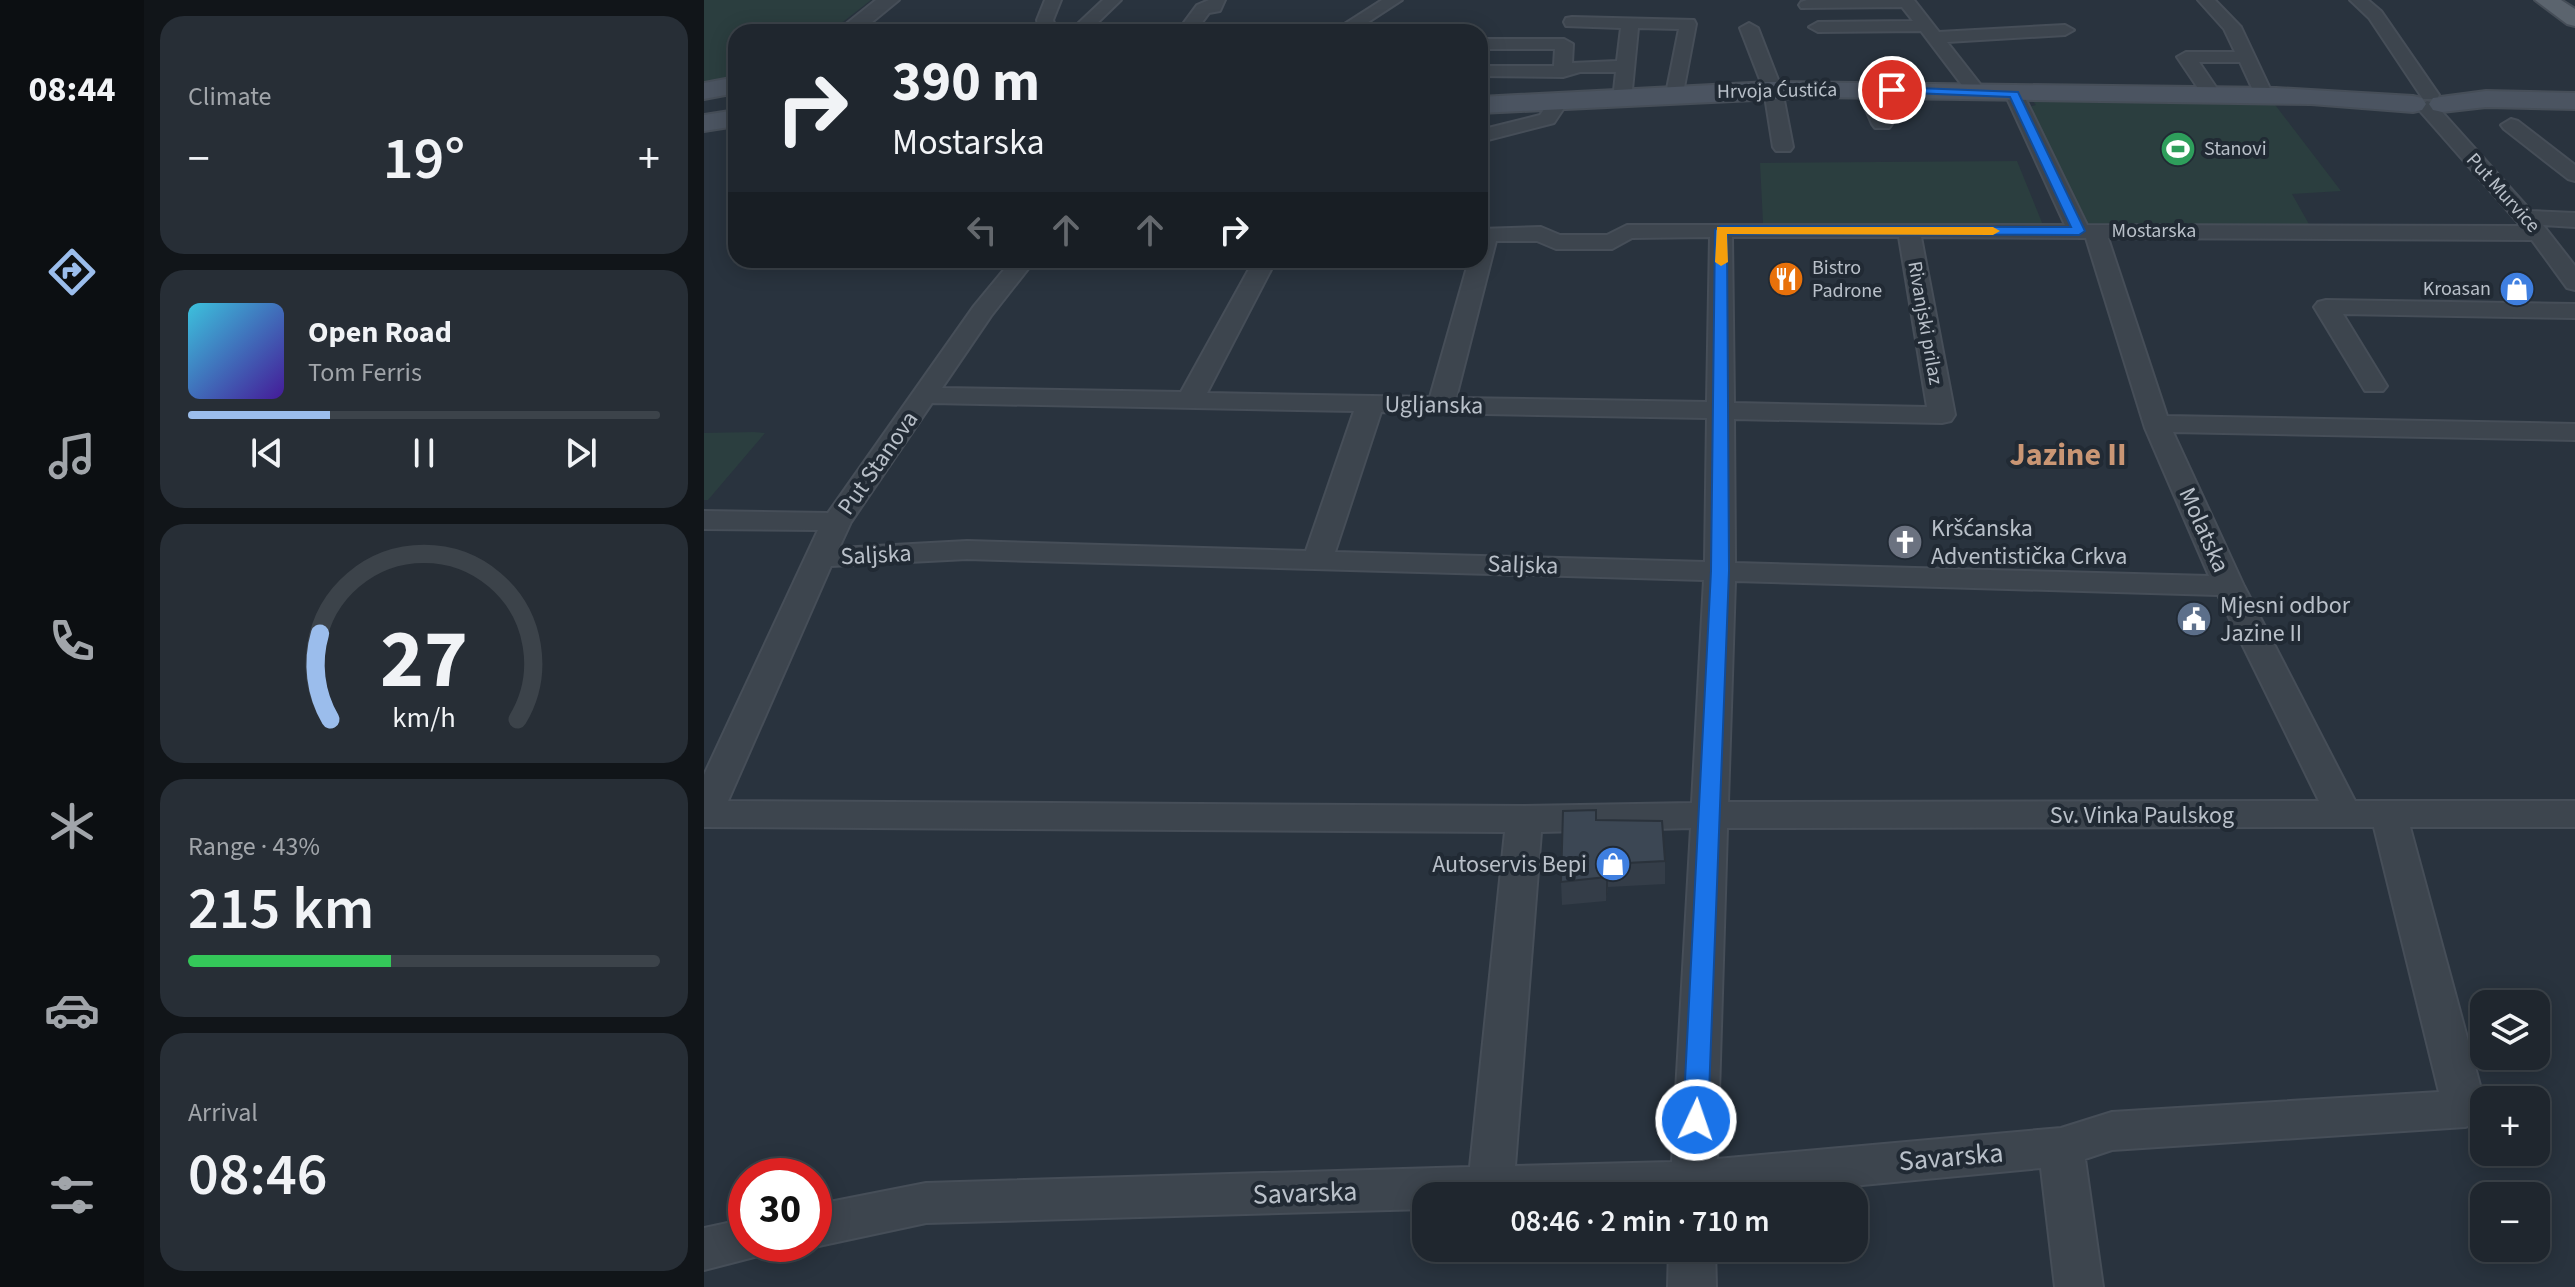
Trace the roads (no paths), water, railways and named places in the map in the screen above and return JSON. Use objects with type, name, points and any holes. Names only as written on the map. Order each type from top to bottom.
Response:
[{"type":"main road","points":[[2546,0],[2575,19]]},
{"type":"main road","points":[[2569,0],[2575,4]]},
{"type":"main road","points":[[704,92],[728,87]]},
{"type":"main road","name":"Hrvoja Ćustića","points":[[1557,105],[1675,94],[1866,89],[1978,93],[2015,98],[2213,96],[2372,100],[2421,97],[2570,102]]},
{"type":"main road","points":[[704,92],[728,92]]},
{"type":"main road","points":[[704,92],[712,97],[714,103],[704,114]]},
{"type":"main road","points":[[1488,105],[1557,105]]},
{"type":"main road","points":[[704,122],[728,119]]},
{"type":"street","points":[[858,24],[889,0]]},
{"type":"street","points":[[1046,24],[1053,0]]},
{"type":"street","points":[[1087,24],[1113,0]]},
{"type":"street","points":[[1192,24],[1203,9],[1214,7],[1217,0]]},
{"type":"street","points":[[1391,19],[1396,0]]},
{"type":"street","points":[[1355,24],[1396,0]]},
{"type":"street","points":[[2206,0],[2232,27],[2265,97]]},
{"type":"street","name":"Put Murvice","points":[[2358,0],[2382,23],[2421,97],[2531,225],[2575,283]]},
{"type":"street","points":[[1807,5],[1905,1],[1978,93]]},
{"type":"street","points":[[1572,22],[1688,24],[1675,94]]},
{"type":"street","points":[[1622,100],[1630,23]]},
{"type":"street","points":[[1818,27],[1930,31],[2065,30]]},
{"type":"street","points":[[1749,28],[1773,90],[1783,147]]},
{"type":"street","points":[[1488,44],[1564,44],[1563,72]]},
{"type":"street","points":[[2213,96],[2186,57],[2245,57]]},
{"type":"street","points":[[1488,71],[1563,72],[1578,67],[1626,66]]},
{"type":"street","points":[[1866,89],[1882,124]]},
{"type":"street","name":"Molatska","points":[[2015,98],[2087,231],[2157,424],[2229,586],[2344,816]]},
{"type":"street","name":"Hrvoja Ćustića","points":[[1488,134],[1547,119],[1557,105]]},
{"type":"street","points":[[704,122],[728,114]]},
{"type":"street","points":[[2511,125],[2575,175]]},
{"type":"street","name":"Mostarska","points":[[1488,234],[1541,234],[1556,242],[1612,242],[1627,232],[2087,231],[2531,225],[2575,220]]},
{"type":"street","points":[[1693,1182],[1720,571],[1721,230]]},
{"type":"street","name":"Rivanjski prilaz","points":[[1909,231],[1942,415]]},
{"type":"street","name":"Put Stanova","points":[[704,814],[836,522],[879,456],[927,395],[982,311],[1017,268]]},
{"type":"street","points":[[1190,400],[1261,268]]},
{"type":"street","points":[[1441,405],[1478,268]]},
{"type":"street","points":[[2374,386],[2326,307],[2575,311]]},
{"type":"street","name":"Ugljanska","points":[[927,395],[1942,415]]},
{"type":"street","points":[[1318,559],[1370,404]]},
{"type":"street","points":[[2157,424],[2575,432]]},
{"type":"street","points":[[704,520],[836,522]]},
{"type":"street","name":"Saljska","points":[[818,558],[967,550],[2229,586]]},
{"type":"street","name":"Sv. Vinka Paulskog","points":[[704,814],[1524,819],[1710,815],[2575,814]]},
{"type":"street","name":"Savarska","points":[[1747,1182],[2061,1147],[2112,1131],[2465,1109],[2389,815]]},
{"type":"street","points":[[1492,1182],[1524,819]]},
{"type":"street","points":[[2061,1147],[2079,1287]]},
{"type":"street","name":"Savarska","points":[[832,1222],[926,1203],[1412,1190]]},
{"type":"street","points":[[704,1249],[728,1244]]},
{"type":"street","points":[[1692,1262],[1692,1287]]},
{"type":"place","name":"Stanovi","points":[[2178,149]]},
{"type":"place","name":"Bistro Padrone","points":[[1786,279]]},
{"type":"place","name":"Kroasan","points":[[2517,289]]},
{"type":"place","name":"Kršćanska Adventistička Crkva","points":[[1905,542]]},
{"type":"place","name":"Mjesni odbor Jazine II","points":[[2194,619]]},
{"type":"place","name":"Autoservis Bepi","points":[[1613,864]]},
{"type":"district","name":"Jazine II","points":[[2068,455]]}]
